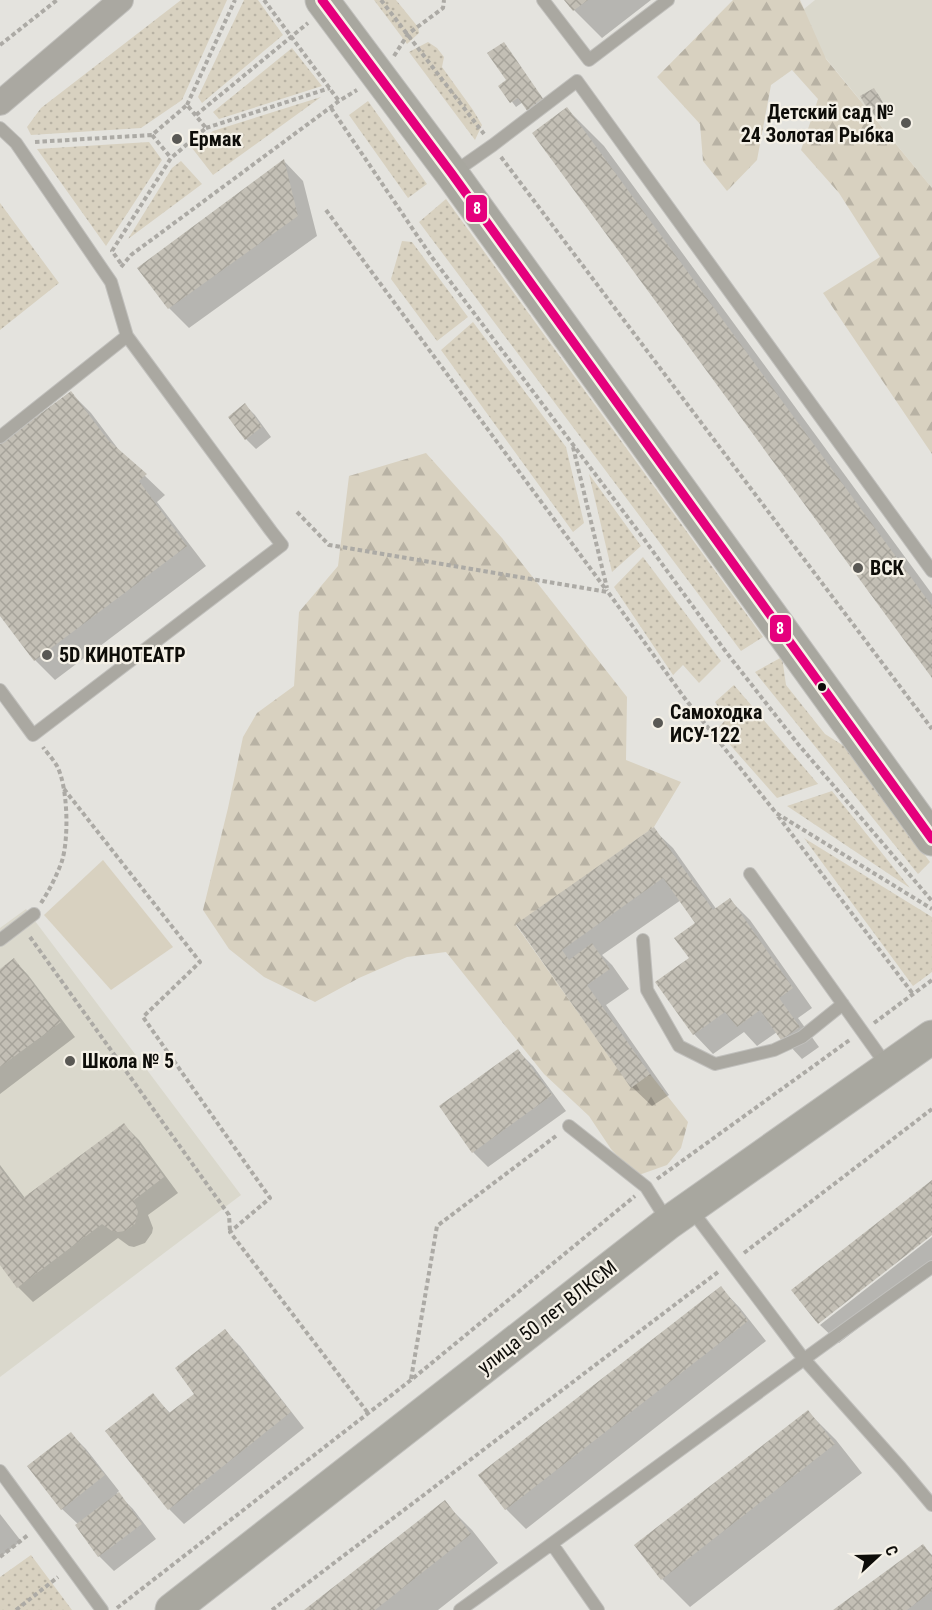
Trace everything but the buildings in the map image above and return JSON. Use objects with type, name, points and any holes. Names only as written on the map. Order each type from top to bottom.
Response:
[{"type":"street","points":[[0,103],[121,0]]},
{"type":"street","points":[[325,3],[452,174],[932,839]]},
{"type":"street","name":"улица 50 лет ВЛКСМ","points":[[188,1602],[679,1215],[932,1037]]},
{"type":"lane","points":[[543,0],[589,60],[668,0]]},
{"type":"lane","points":[[452,174],[493,146],[578,81],[932,572]]},
{"type":"lane","points":[[0,128],[16,143],[111,282],[127,336],[282,545],[33,735],[0,690]]},
{"type":"lane","points":[[0,437],[127,336]]},
{"type":"lane","points":[[750,874],[888,1068]]},
{"type":"lane","points":[[0,940],[34,914]]},
{"type":"lane","points":[[642,940],[647,990],[679,1046],[715,1064],[774,1050],[802,1037],[843,1004]]},
{"type":"lane","points":[[569,1126],[679,1215],[932,1505]]},
{"type":"lane","points":[[460,1610],[932,1267]]},
{"type":"lane","points":[[0,1471],[102,1610]]},
{"type":"lane","points":[[552,1544],[598,1610]]},
{"type":"path","points":[[0,45],[57,0]]},
{"type":"path","points":[[16,143],[152,135],[187,105],[235,0]]},
{"type":"path","points":[[264,0],[339,101]]},
{"type":"path","points":[[381,0],[932,729]]},
{"type":"path","points":[[408,34],[443,8],[444,0]]},
{"type":"path","points":[[196,116],[292,36],[325,3]]},
{"type":"path","points":[[111,282],[131,255],[339,101],[380,77]]},
{"type":"path","points":[[122,265],[112,250],[171,158],[206,128],[330,88]]},
{"type":"path","points":[[187,105],[206,128]]},
{"type":"path","points":[[331,108],[431,256],[733,662],[798,744],[932,901]]},
{"type":"path","points":[[152,135],[171,158]]},
{"type":"path","points":[[326,210],[686,700],[776,813],[913,994]]},
{"type":"path","points":[[572,444],[608,592]]},
{"type":"path","points":[[297,512],[329,545],[608,592]]},
{"type":"path","points":[[33,735],[57,766],[64,789],[66,821],[62,861],[45,898],[34,914]]},
{"type":"path","points":[[64,789],[200,962],[143,1017],[270,1198],[230,1232]]},
{"type":"path","points":[[776,813],[932,909]]},
{"type":"path","points":[[21,924],[229,1215],[230,1232],[368,1413]]},
{"type":"path","points":[[114,1610],[411,1380],[646,1187],[932,980]]},
{"type":"path","points":[[743,1253],[932,1109]]},
{"type":"path","points":[[411,1380],[437,1226],[569,1126]]},
{"type":"path","points":[[272,1610],[724,1267]]},
{"type":"path","points":[[0,1557],[40,1526]]},
{"type":"path","points":[[16,1610],[71,1567]]},
{"type":"shaded area","name":"Детский сад № 24 Золотая Рыбка","points":[[815,0],[932,0],[932,188],[793,18]]},
{"type":"shaded area","name":"Школа № 5","points":[[26,909],[241,1195],[0,1377],[0,928]]},
{"type":"green space","points":[[181,0],[227,0],[182,100],[141,128],[31,135],[27,127],[41,108]]},
{"type":"green space","points":[[244,0],[258,0],[283,35],[202,103],[198,97]]},
{"type":"green space","points":[[374,0],[396,0],[418,27],[419,33],[407,44]]},
{"type":"green space","points":[[733,0],[800,0],[826,59],[932,188],[932,454],[823,293],[880,257],[839,193],[801,150],[818,99],[792,70],[771,85],[757,160],[727,191],[703,161],[700,124],[657,77]]},
{"type":"green space","points":[[428,42],[444,57],[442,67],[482,125],[475,140],[409,52]]},
{"type":"green space","points":[[292,48],[322,86],[219,119],[213,112]]},
{"type":"green space","points":[[321,97],[213,175],[192,148],[213,131]]},
{"type":"green space","points":[[368,101],[427,184],[408,198],[349,115]]},
{"type":"green space","points":[[149,142],[162,160],[106,246],[37,149]]},
{"type":"green space","points":[[181,161],[202,184],[128,239],[172,168]]},
{"type":"green space","points":[[446,199],[763,637],[741,651],[419,222]]},
{"type":"green space","points":[[0,203],[59,283],[0,330]]},
{"type":"green space","points":[[402,241],[412,242],[468,317],[437,341],[391,279]]},
{"type":"green space","points":[[473,322],[566,447],[584,523],[573,532],[441,350]]},
{"type":"green space","points":[[426,453],[502,538],[627,697],[626,760],[681,782],[654,827],[516,925],[631,1087],[650,1074],[688,1122],[681,1148],[667,1165],[636,1176],[611,1149],[589,1116],[544,1074],[446,952],[407,957],[359,978],[315,1002],[264,977],[229,949],[203,910],[243,737],[257,713],[294,686],[299,612],[338,566],[349,476]]},
{"type":"green space","points":[[589,474],[641,546],[612,572]]},
{"type":"green space","points":[[643,557],[721,661],[699,683],[683,665],[673,675],[614,587]]},
{"type":"green space","points":[[782,657],[786,685],[825,734],[844,746],[930,862],[918,874],[755,672]]},
{"type":"green space","points":[[734,685],[818,784],[777,798],[717,730],[726,719],[715,702]]},
{"type":"green space","points":[[832,791],[910,888],[787,806]]},
{"type":"green space","points":[[804,838],[932,917],[932,972],[913,986]]},
{"type":"green space","points":[[103,860],[173,947],[111,990],[44,915]]},
{"type":"green space","points":[[31,1555],[72,1610],[0,1610],[0,1577]]},
{"type":"transit line","name":"8","points":[[322,0],[452,174],[932,839]]},
{"type":"place","name":"Детский сад № 24 Золотая Рыбка","points":[[906,123]]},
{"type":"place","name":"Ермак","points":[[177,139]]},
{"type":"place","name":"ВСК","points":[[858,568]]},
{"type":"place","name":"5D КИНОТЕАТР","points":[[47,655]]},
{"type":"place","name":"Самоходка ИСУ-122","points":[[658,723]]},
{"type":"place","name":"Школа № 5","points":[[70,1061]]}]
